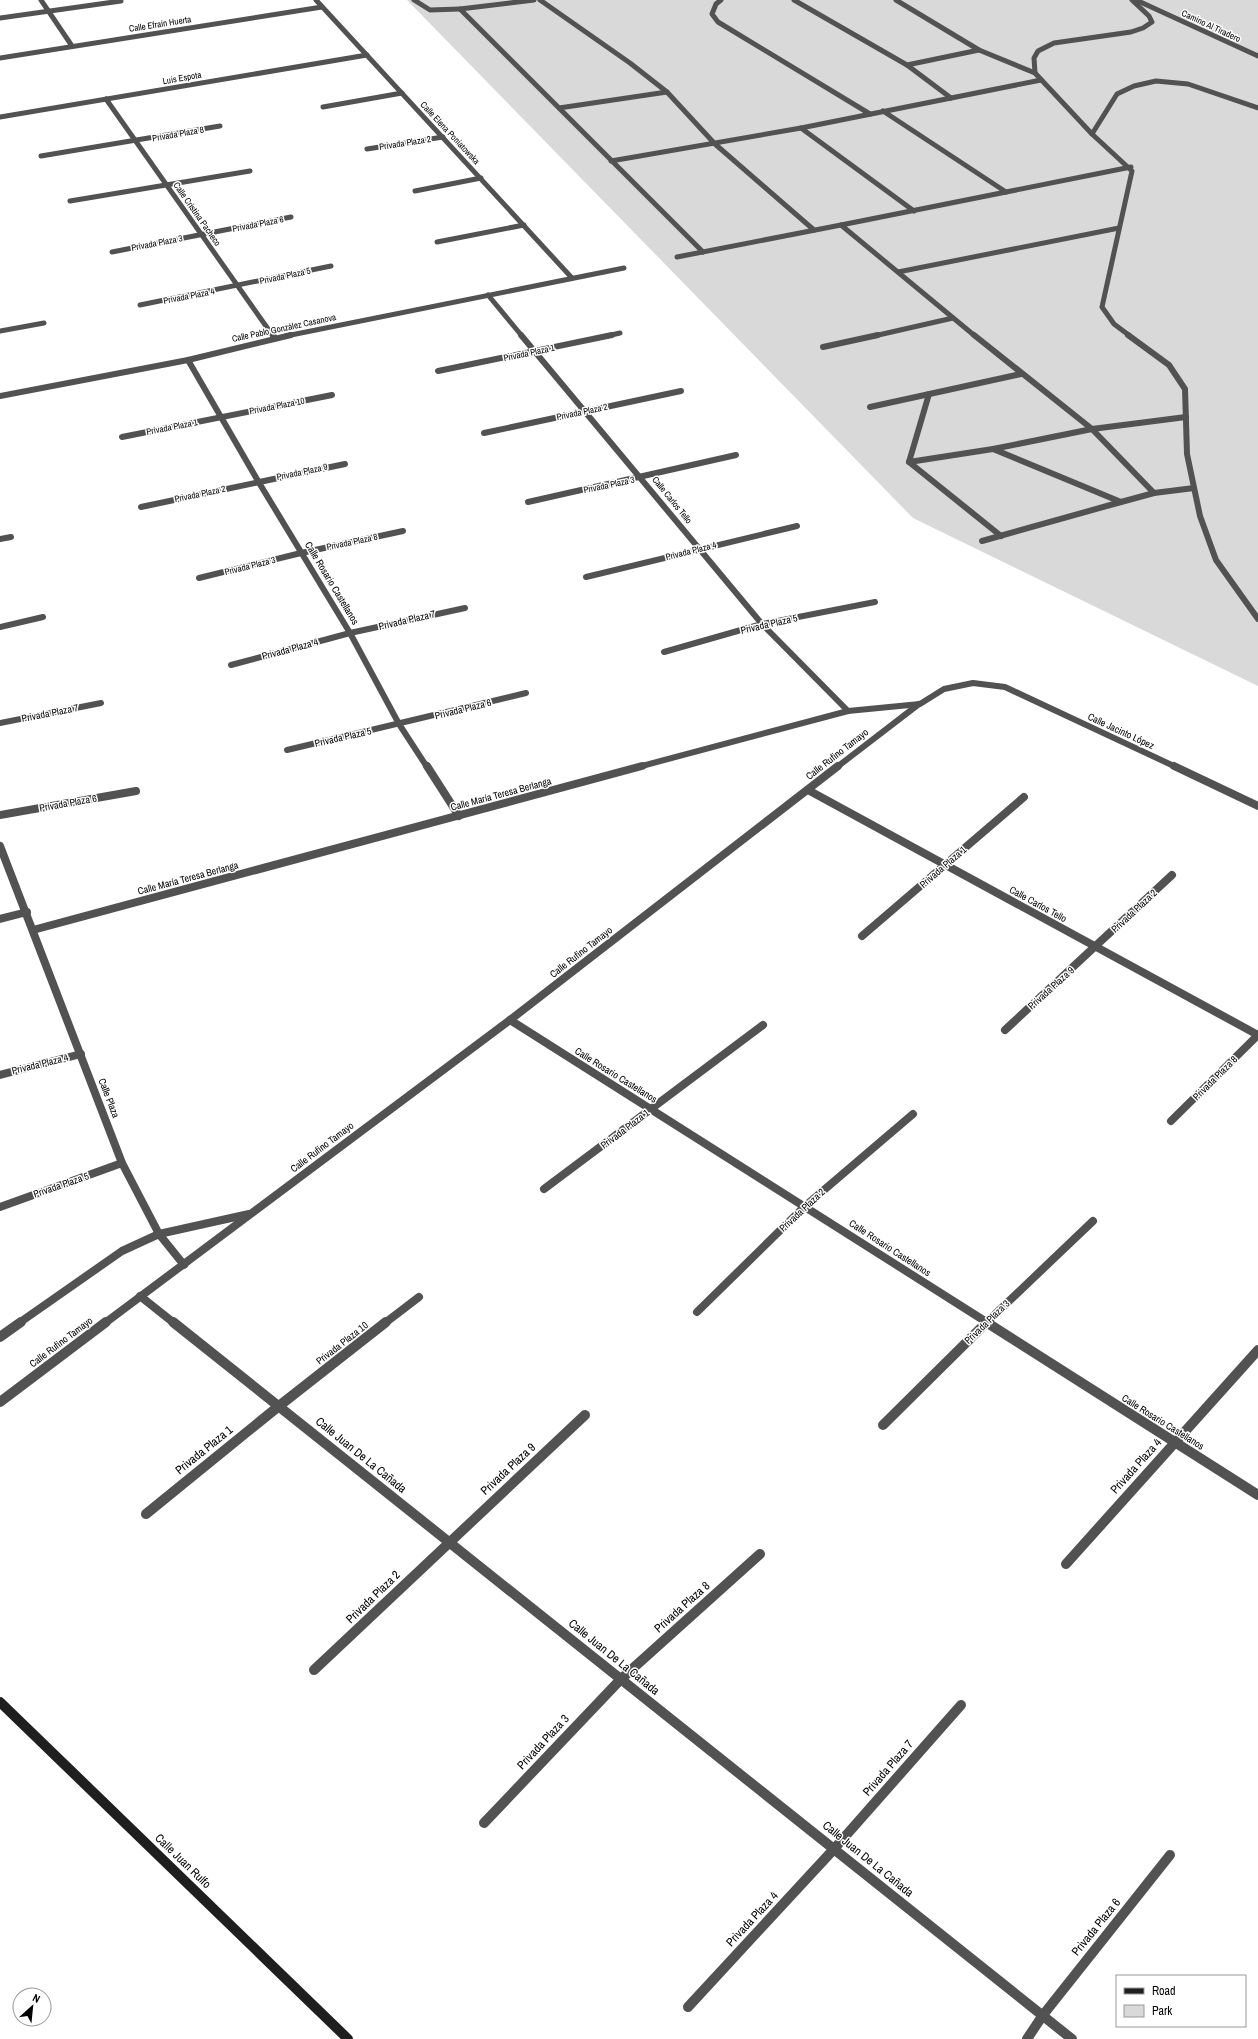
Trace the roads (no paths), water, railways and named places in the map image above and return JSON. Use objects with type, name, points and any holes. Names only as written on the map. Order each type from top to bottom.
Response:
[{"type":"main road","name":"Calle Juan Rulfo","points":[[0,1702],[348,2039]]},
{"type":"street","points":[[41,0],[72,46]]},
{"type":"street","name":"Calle Elena Poniatowska","points":[[316,0],[572,278]]},
{"type":"street","points":[[414,0],[423,9],[430,11],[534,0]]},
{"type":"street","points":[[540,0],[630,63],[667,92],[715,144],[814,230]]},
{"type":"street","points":[[710,0],[716,2],[721,0]]},
{"type":"street","points":[[794,0],[907,65],[952,98]]},
{"type":"street","points":[[896,0],[979,50],[1036,73]]},
{"type":"street","points":[[1134,0],[1149,16],[1152,22],[1143,28],[1132,32],[1054,43],[1038,51],[1034,58],[1036,73],[1092,134],[1131,167],[1132,170],[1102,308],[1114,324],[1169,365],[1185,389],[1187,454],[1200,516],[1216,560],[1258,619]]},
{"type":"street","name":"Camino Al Tiradero","points":[[1134,0],[1258,56]]},
{"type":"street","points":[[0,18],[121,1]]},
{"type":"street","points":[[716,2],[712,14],[718,22],[870,114]]},
{"type":"street","name":"Calle Efraín Huerta","points":[[0,58],[322,7]]},
{"type":"street","points":[[460,9],[703,252]]},
{"type":"street","points":[[907,65],[979,50]]},
{"type":"street","name":"Luis Espota","points":[[0,117],[367,55]]},
{"type":"street","points":[[611,160],[715,144],[801,128],[1041,80]]},
{"type":"street","points":[[1092,134],[1117,94],[1134,86],[1156,82],[1188,84],[1258,108]]},
{"type":"street","points":[[559,108],[667,92]]},
{"type":"street","points":[[323,107],[402,93]]},
{"type":"street","name":"Calle Cristina Pacheco","points":[[106,99],[275,338]]},
{"type":"street","points":[[883,111],[1006,192]]},
{"type":"street","name":"Privada Plaza 8","points":[[136,141],[220,126]]},
{"type":"street","points":[[801,128],[914,211]]},
{"type":"street","name":"Privada Plaza 2","points":[[367,149],[442,137]]},
{"type":"street","points":[[41,156],[136,141]]},
{"type":"street","points":[[676,257],[1131,167]]},
{"type":"street","points":[[70,200],[250,171]]},
{"type":"street","points":[[415,191],[481,178]]},
{"type":"street","name":"Privada Plaza 6","points":[[202,234],[291,217]]},
{"type":"street","points":[[437,242],[524,225]]},
{"type":"street","points":[[841,225],[1021,374],[1092,429],[1154,493]]},
{"type":"street","points":[[898,272],[1119,228]]},
{"type":"street","name":"Privada Plaza 3","points":[[112,252],[202,234]]},
{"type":"street","name":"Privada Plaza 5","points":[[239,286],[331,266]]},
{"type":"street","name":"Calle Pablo González Casanova","points":[[0,396],[188,360],[275,338],[624,268]]},
{"type":"street","name":"Privada Plaza 4","points":[[140,305],[239,286]]},
{"type":"street","name":"Calle Carlos Tello","points":[[488,295],[762,624],[848,711]]},
{"type":"street","points":[[823,347],[953,318]]},
{"type":"street","points":[[0,331],[44,323]]},
{"type":"street","name":"Privada Plaza 1","points":[[438,371],[536,352],[620,333]]},
{"type":"street","name":"Calle Rosario Castellanos","points":[[188,360],[258,481],[350,633],[399,724],[459,816]]},
{"type":"street","points":[[870,407],[1021,374]]},
{"type":"street","name":"Privada Plaza 2","points":[[484,433],[681,391]]},
{"type":"street","points":[[909,462],[929,394]]},
{"type":"street","name":"Privada Plaza 10","points":[[221,418],[332,395]]},
{"type":"street","points":[[909,462],[993,449],[1092,429],[1186,417]]},
{"type":"street","name":"Privada Plaza 1","points":[[122,437],[221,418]]},
{"type":"street","points":[[993,449],[1121,502]]},
{"type":"street","name":"Privada Plaza 3","points":[[528,502],[641,478],[736,455]]},
{"type":"street","points":[[909,462],[1000,536]]},
{"type":"street","name":"Privada Plaza 9","points":[[258,481],[344,464]]},
{"type":"street","name":"Privada Plaza 2","points":[[142,507],[258,481]]},
{"type":"street","points":[[982,541],[1154,493],[1194,488]]},
{"type":"street","name":"Privada Plaza 4","points":[[586,577],[698,548],[797,526]]},
{"type":"street","name":"Privada Plaza 8","points":[[301,553],[403,532]]},
{"type":"street","points":[[0,539],[11,537]]},
{"type":"street","name":"Privada Plaza 3","points":[[199,578],[301,553]]},
{"type":"street","name":"Privada Plaza 5","points":[[664,652],[762,624],[875,602]]},
{"type":"street","name":"Privada Plaza 7","points":[[350,633],[465,608]]},
{"type":"street","points":[[0,627],[43,617]]},
{"type":"street","name":"Privada Plaza 4","points":[[231,665],[350,633]]},
{"type":"street","name":"Calle María Teresa Berlanga","points":[[33,930],[848,711],[920,704],[944,689],[973,683]]},
{"type":"street","name":"Calle Jacinto López","points":[[973,683],[1005,687],[1258,806]]},
{"type":"street","name":"Privada Plaza 6","points":[[399,724],[526,693]]},
{"type":"street","name":"Privada Plaza 7","points":[[0,723],[101,703]]},
{"type":"street","name":"Calle Rufino Tamayo","points":[[0,1402],[510,1020],[920,704]]},
{"type":"street","name":"Privada Plaza 5","points":[[287,750],[399,724]]},
{"type":"street","name":"Calle Carlos Tello","points":[[808,790],[1258,1035]]},
{"type":"street","name":"Privada Plaza 6","points":[[0,815],[136,791]]},
{"type":"street","name":"Privada Plaza 1","points":[[862,936],[1024,797]]},
{"type":"street","name":"Calle Plaza","points":[[0,846],[122,1163],[159,1234],[184,1265]]},
{"type":"street","name":"Privada Plaza 2","points":[[1096,947],[1172,876]]},
{"type":"street","points":[[0,919],[26,912]]},
{"type":"street","name":"Privada Plaza 9","points":[[1005,1030],[1096,947]]},
{"type":"street","name":"Calle Rosario Castellanos","points":[[510,1020],[1258,1496]]},
{"type":"street","name":"Privada Plaza 1","points":[[544,1189],[763,1025]]},
{"type":"street","name":"Privada Plaza 8","points":[[1172,1121],[1258,1035]]},
{"type":"street","name":"Privada Plaza 4","points":[[0,1075],[80,1054]]},
{"type":"street","name":"Privada Plaza 2","points":[[696,1312],[804,1207],[913,1114]]},
{"type":"street","name":"Privada Plaza 5","points":[[0,1206],[122,1163]]},
{"type":"street","name":"Calle Rufino Tamayo","points":[[0,1337],[122,1251],[159,1234],[252,1213]]},
{"type":"street","name":"Privada Plaza 3","points":[[883,1425],[986,1323],[1093,1221]]},
{"type":"street","name":"Calle Juan De La Cañada","points":[[140,1296],[1072,2039]]},
{"type":"street","name":"Privada Plaza 10","points":[[279,1406],[419,1297]]},
{"type":"street","name":"Privada Plaza 4","points":[[1066,1564],[1258,1350]]},
{"type":"street","name":"Privada Plaza 1","points":[[146,1514],[279,1406]]},
{"type":"street","name":"Privada Plaza 9","points":[[449,1542],[585,1415]]},
{"type":"street","name":"Privada Plaza 2","points":[[314,1670],[449,1542]]},
{"type":"street","name":"Privada Plaza 8","points":[[621,1679],[760,1554]]},
{"type":"street","name":"Privada Plaza 3","points":[[484,1823],[621,1679]]},
{"type":"street","name":"Privada Plaza 7","points":[[834,1849],[961,1705]]},
{"type":"street","name":"Privada Plaza 4","points":[[688,2007],[834,1849]]},
{"type":"street","name":"Privada Plaza 6","points":[[1042,2015],[1170,1855]]},
{"type":"street","points":[[1027,2039],[1042,2015]]}]
